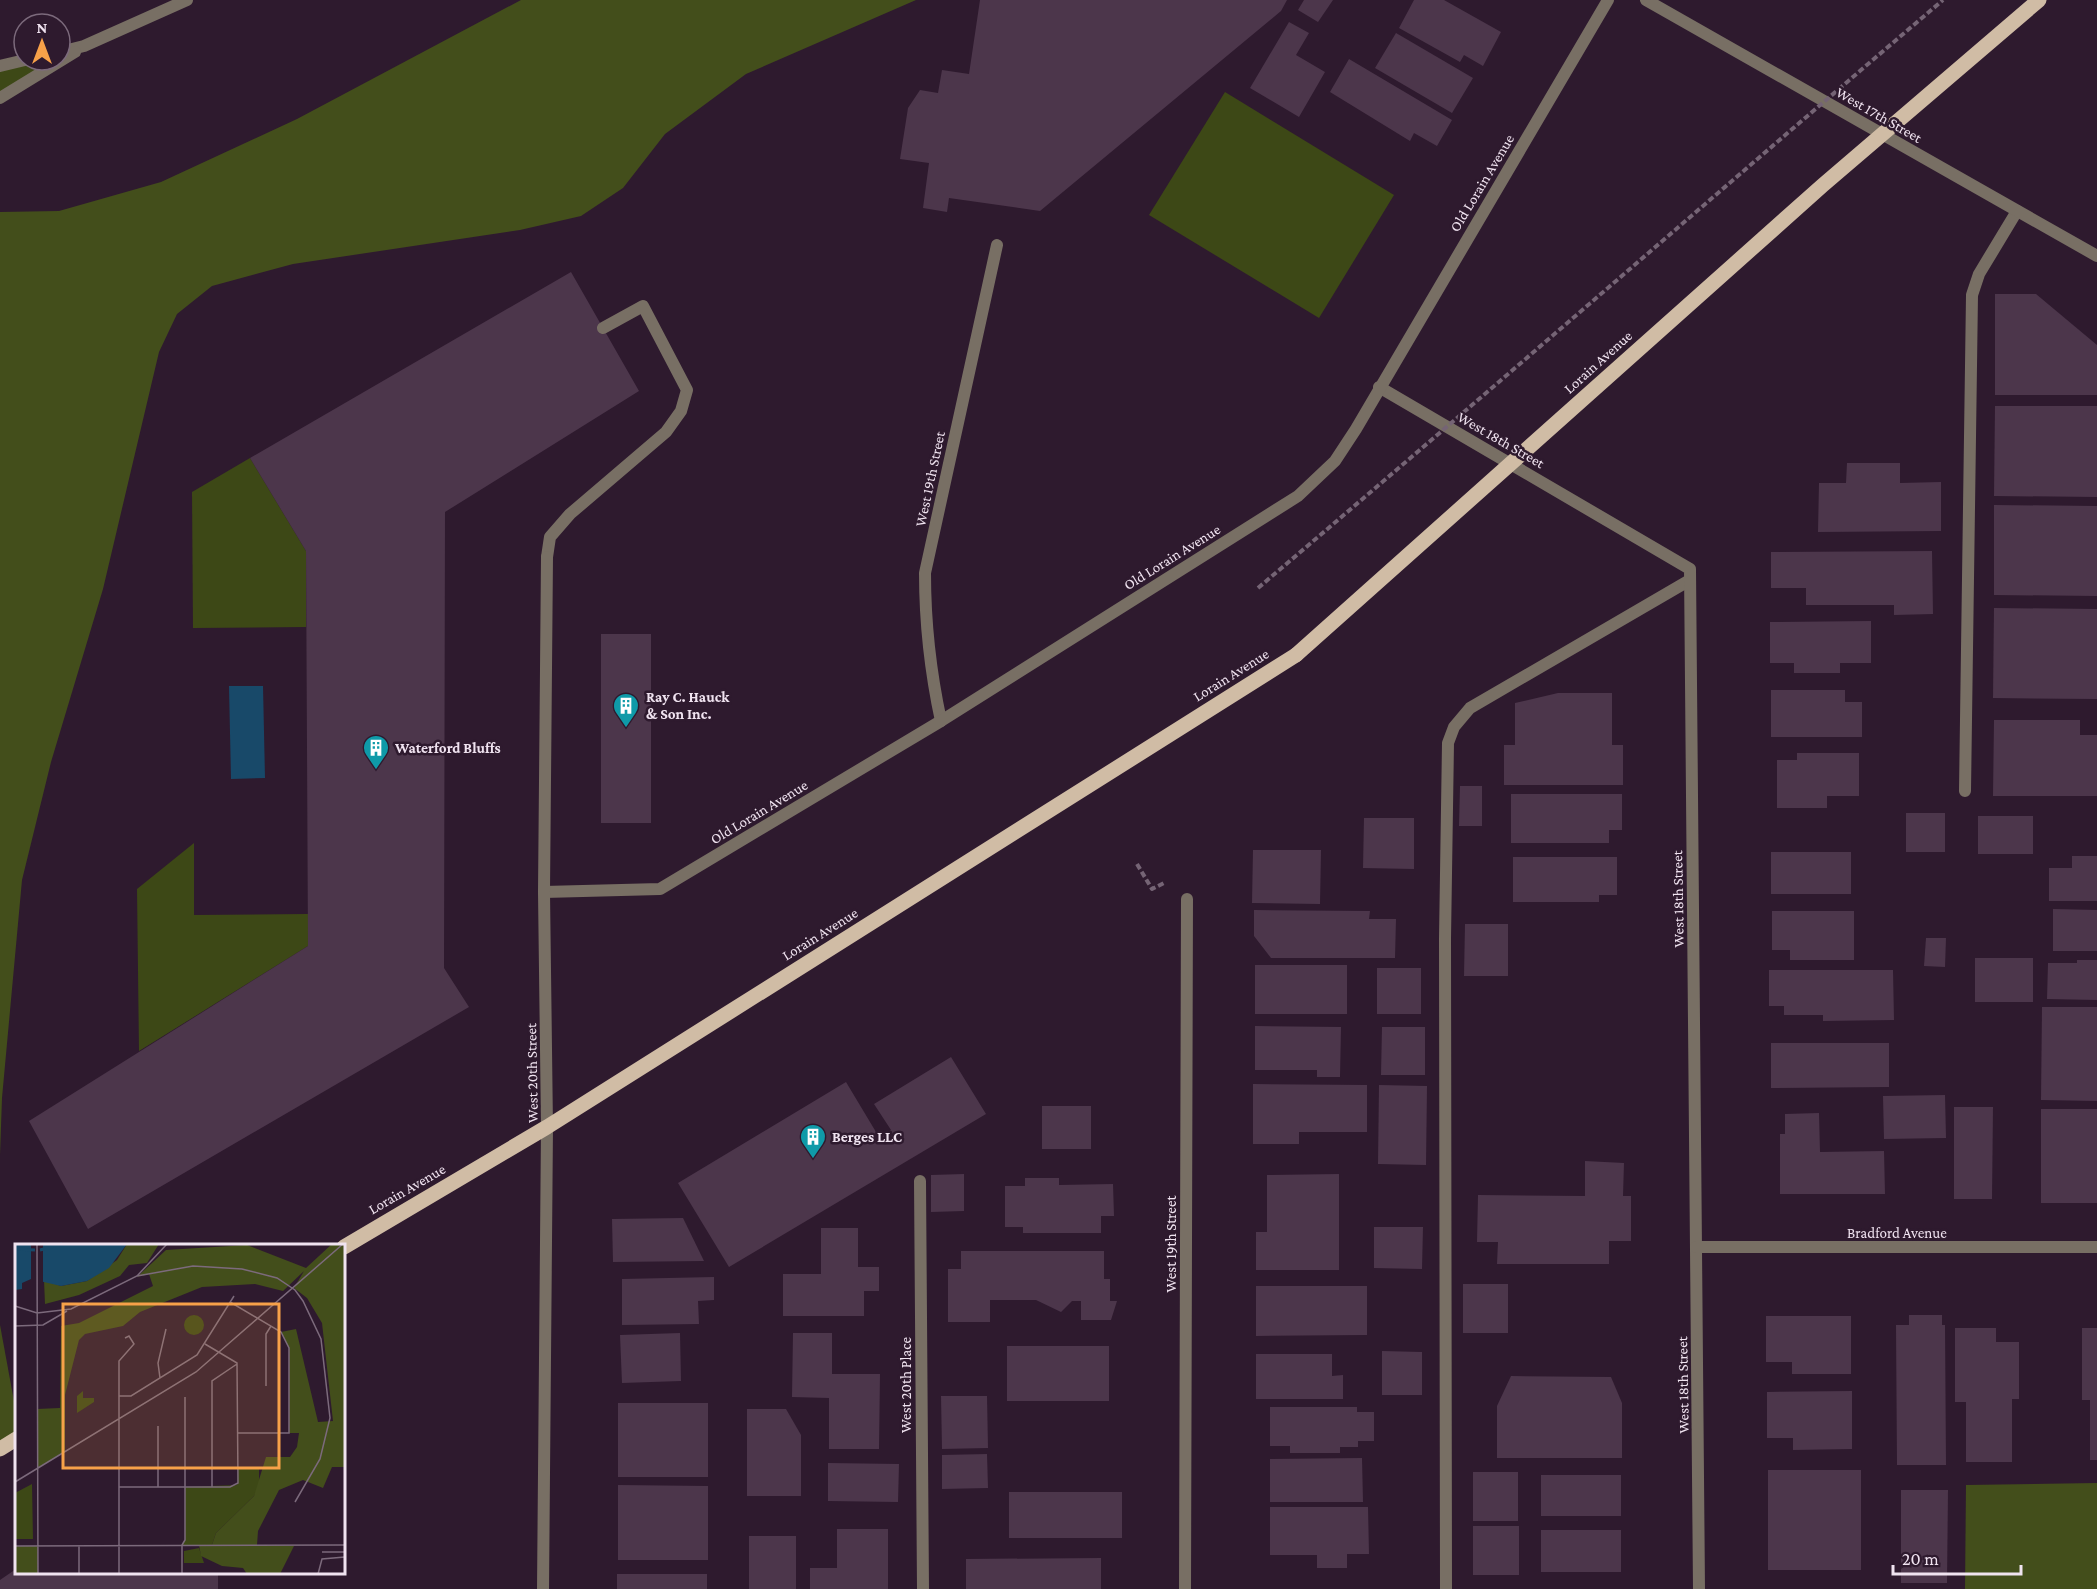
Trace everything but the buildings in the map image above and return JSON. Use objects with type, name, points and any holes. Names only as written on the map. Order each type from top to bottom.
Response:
[{"type":"main road","name":"Lorain Avenue","points":[[345,1246],[547,1127],[1296,655],[1823,185],[2039,0]]},
{"type":"main road","points":[[0,1449],[15,1440]]},
{"type":"street","points":[[0,98],[84,46],[187,0]]},
{"type":"street","name":"Old Lorain Avenue","points":[[544,892],[660,889],[941,721],[1298,496],[1335,461],[1356,429],[1608,0]]},
{"type":"street","name":"West 17th Street","points":[[1646,0],[2097,256]]},
{"type":"street","points":[[72,49],[84,46]]},
{"type":"street","points":[[1965,791],[1972,295],[1979,274],[2017,210]]},
{"type":"street","name":"West 19th Street","points":[[941,721],[933,684],[925,625],[925,573],[997,245]]},
{"type":"street","name":"West 20th Street","points":[[543,1589],[547,1127],[544,892],[547,557],[550,537],[570,514],[666,432],[681,411],[687,390],[643,306],[603,328]]},
{"type":"street","name":"West 18th Street","points":[[1379,387],[1690,569],[1699,1589]]},
{"type":"street","points":[[1446,1589],[1445,928],[1448,743],[1454,727],[1470,708],[1690,580]]},
{"type":"street","name":"West 19th Street","points":[[1185,1589],[1187,899]]},
{"type":"street","name":"West 20th Place","points":[[920,1181],[923,1589]]},
{"type":"street","name":"Bradford Avenue","points":[[1696,1247],[2097,1247]]},
{"type":"path","points":[[1258,588],[1490,392],[1750,164],[1943,0]]},
{"type":"path","points":[[1137,864],[1152,889]]},
{"type":"green space","points":[[521,0],[916,0],[746,74],[665,134],[623,188],[581,216],[520,230],[293,264],[212,286],[177,314],[159,352],[103,589],[51,762],[22,880],[2,1098],[0,1155],[0,212],[59,211],[161,182],[297,119]]},
{"type":"green space","points":[[12,65],[12,72],[39,72],[0,95],[0,68]]},
{"type":"green space","points":[[1225,92],[1394,195],[1319,318],[1149,215]]},
{"type":"green space","points":[[250,458],[306,551],[306,627],[193,628],[192,492]]},
{"type":"green space","points":[[194,843],[194,915],[308,914],[308,946],[139,1051],[137,889]]},
{"type":"green space","points":[[0,1325],[15,1407],[15,1440],[0,1449]]},
{"type":"green space","points":[[2097,1483],[2097,1589],[1965,1589],[1966,1485]]},
{"type":"water","points":[[229,686],[263,686],[265,778],[231,779]]},
{"type":"place","name":"Ray C. Hauck & Son Inc.","points":[[626,729]]},
{"type":"place","name":"Waterford Bluffs","points":[[376,771]]},
{"type":"place","name":"Berges LLC","points":[[813,1160]]}]
